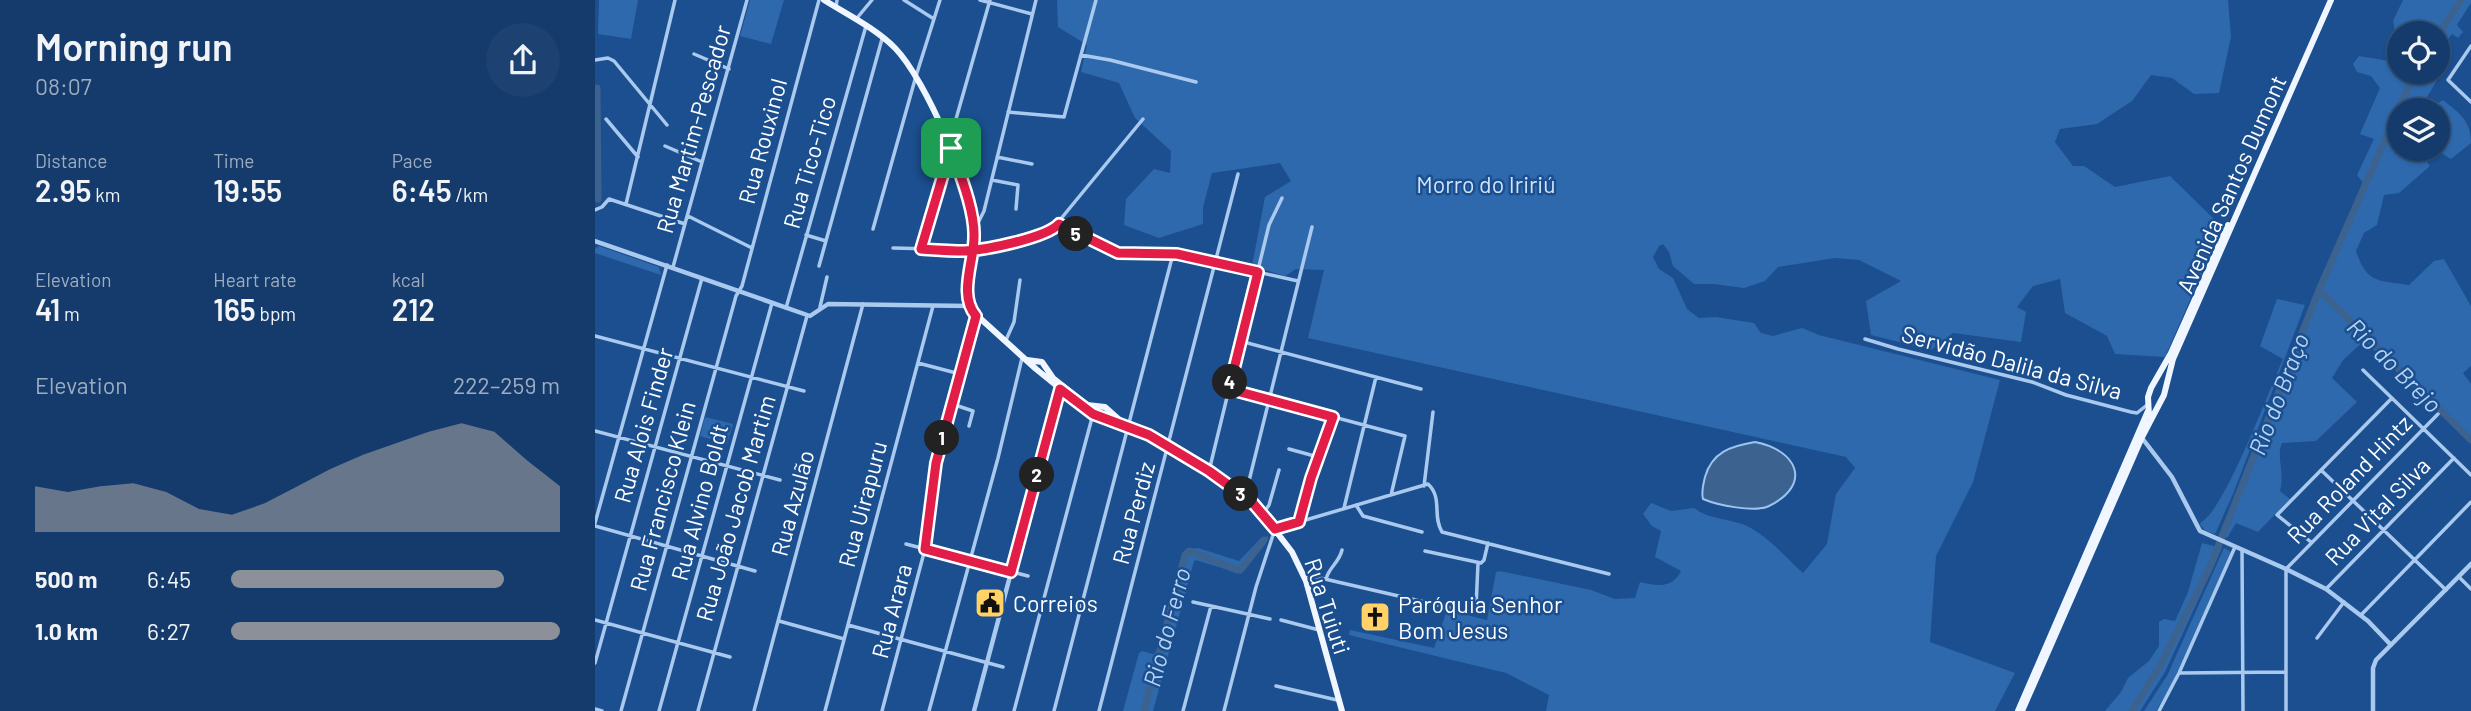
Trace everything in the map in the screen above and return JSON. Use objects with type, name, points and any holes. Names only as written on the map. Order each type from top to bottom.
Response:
[{"type":"main road","points":[[824,0],[836,4],[902,55],[916,76],[947,138],[974,229],[974,250],[967,292],[969,306]]},
{"type":"main road","name":"Avenida Santos Dumont","points":[[2148,403],[2149,392],[2176,340],[2328,0]]},
{"type":"main road","name":"Avenida Santos Dumont","points":[[2157,404],[2164,395],[2173,359],[2328,0]]},
{"type":"main road","name":"Rua Tuiuti","points":[[969,306],[976,316],[1005,342],[1093,414],[1149,435],[1168,446],[1209,471],[1263,514],[1292,552],[1303,574],[1342,711]]},
{"type":"main road","points":[[1024,358],[1040,362],[1036,369]]},
{"type":"main road","name":"Rua Tuiuti","points":[[1040,362],[1053,378],[1087,405],[1107,409],[1129,427]]},
{"type":"main road","points":[[2156,378],[2164,377],[2167,383]]},
{"type":"main road","points":[[2148,403],[2152,406],[2157,404]]},
{"type":"main road","points":[[2142,437],[2149,414],[2148,403]]},
{"type":"main road","points":[[2020,711],[2147,414],[2148,403]]},
{"type":"main road","points":[[2020,711],[2157,404]]},
{"type":"main road","points":[[1103,419],[1107,409]]},
{"type":"street","points":[[626,204],[649,116],[648,103],[675,0]]},
{"type":"street","name":"Rua Martim-Pescador","points":[[595,525],[643,348],[685,224],[747,0]]},
{"type":"street","name":"Rua Rouxinol","points":[[738,291],[819,0]]},
{"type":"street","points":[[856,19],[872,0]]},
{"type":"street","points":[[904,0],[934,19]]},
{"type":"street","points":[[873,229],[940,0]]},
{"type":"street","points":[[980,0],[1032,14]]},
{"type":"street","points":[[974,229],[983,215],[1036,0]]},
{"type":"street","points":[[1008,112],[1064,117],[1095,0]]},
{"type":"street","points":[[947,138],[954,125],[990,1]]},
{"type":"street","name":"Rua Tico-Tico","points":[[786,308],[866,26]]},
{"type":"street","points":[[820,266],[882,37]]},
{"type":"street","points":[[2471,46],[2448,80],[2471,102]]},
{"type":"street","points":[[694,54],[729,69]]},
{"type":"street","points":[[1081,55],[1196,82]]},
{"type":"street","points":[[595,60],[608,58],[614,61],[667,125]]},
{"type":"street","points":[[893,248],[974,250],[1050,232],[1143,119]]},
{"type":"street","points":[[606,120],[638,157]]},
{"type":"street","points":[[665,146],[702,162]]},
{"type":"street","points":[[921,249],[951,148]]},
{"type":"street","points":[[997,157],[1032,164]]},
{"type":"street","name":"Rua Perdiz","points":[[1099,711],[1238,174]]},
{"type":"street","points":[[992,180],[1019,185],[1016,209]]},
{"type":"street","points":[[1209,471],[1271,220],[1282,198]]},
{"type":"street","points":[[595,210],[609,199],[685,224]]},
{"type":"street","points":[[687,216],[752,248]]},
{"type":"street","points":[[1059,224],[1118,253],[1173,254],[1298,281]]},
{"type":"street","points":[[1245,497],[1312,228]]},
{"type":"street","points":[[806,235],[826,241]]},
{"type":"street","points":[[595,241],[807,316],[815,315],[820,307],[827,277]]},
{"type":"street","points":[[1054,711],[1173,254]]},
{"type":"street","name":"Rua Alois Finder","points":[[595,663],[702,278]]},
{"type":"street","points":[[1005,342],[1014,324],[1020,280]]},
{"type":"street","name":"Rua Francisco Klein","points":[[621,711],[738,291]]},
{"type":"street","name":"Rua Alvino Boldt","points":[[659,711],[772,303]]},
{"type":"street","points":[[820,307],[828,304],[969,306]]},
{"type":"street","name":"Rua Azulão","points":[[754,711],[863,304]]},
{"type":"street","name":"Rua Uirapuru","points":[[825,711],[933,306]]},
{"type":"street","name":"Rua João Jacob Martim","points":[[698,711],[807,316]]},
{"type":"street","name":"Rua Arara","points":[[882,711],[925,549],[936,463],[976,316]]},
{"type":"street","points":[[595,336],[804,391]]},
{"type":"street","name":"Servidão Dalila da Silva","points":[[1865,339],[2032,382],[2066,395],[2131,412],[2137,413],[2148,403]]},
{"type":"street","points":[[1240,341],[1421,389]]},
{"type":"street","points":[[929,711],[1024,358]]},
{"type":"street","points":[[918,363],[960,374]]},
{"type":"street","points":[[2363,370],[2471,474]]},
{"type":"street","points":[[1343,509],[1376,377]]},
{"type":"street","points":[[974,711],[1060,389]]},
{"type":"street","points":[[1229,389],[1405,436],[1391,495]]},
{"type":"street","points":[[2311,542],[2277,515],[2392,398]]},
{"type":"street","points":[[951,404],[973,411],[969,426]]},
{"type":"street","points":[[1424,485],[1433,412]]},
{"type":"street","points":[[1014,711],[1093,414]]},
{"type":"street","name":"Rua Roland Hintz","points":[[2286,569],[2438,414]]},
{"type":"street","points":[[1299,522],[1333,417]]},
{"type":"street","points":[[595,431],[780,481]]},
{"type":"street","points":[[2142,437],[2172,477],[2196,525],[2211,537],[2326,589],[2361,615],[2391,645]]},
{"type":"street","points":[[1289,449],[1318,457]]},
{"type":"street","name":"Rua Vital Silva","points":[[2326,589],[2454,458]]},
{"type":"street","points":[[1263,514],[1269,505],[1279,470]]},
{"type":"street","points":[[2321,470],[2446,590]]},
{"type":"street","points":[[1224,711],[1249,614],[1275,529],[1428,484],[1437,496],[1437,519],[1442,532],[1609,574]]},
{"type":"street","points":[[2361,615],[2471,502]]},
{"type":"street","points":[[1356,505],[1363,516],[1422,532]]},
{"type":"street","points":[[595,525],[755,570]]},
{"type":"street","points":[[1425,551],[1478,563],[1484,560],[1488,543]]},
{"type":"street","points":[[906,544],[1028,576]]},
{"type":"street","points":[[2159,711],[2179,673],[2235,547]]},
{"type":"street","points":[[1326,579],[1330,569],[1339,562],[1342,550]]},
{"type":"street","points":[[2242,550],[2243,711]]},
{"type":"street","points":[[1476,608],[1478,563]]},
{"type":"street","points":[[2373,711],[2373,665],[2471,564]]},
{"type":"street","points":[[2286,569],[2286,711]]},
{"type":"street","points":[[1303,574],[1455,609]]},
{"type":"street","points":[[2459,577],[2471,589]]},
{"type":"street","points":[[1193,602],[1270,619]]},
{"type":"street","points":[[2317,638],[2344,602]]},
{"type":"street","points":[[1183,711],[1211,606]]},
{"type":"street","points":[[595,620],[730,657]]},
{"type":"street","points":[[778,620],[844,639]]},
{"type":"street","points":[[1281,620],[1319,630]]},
{"type":"street","points":[[848,625],[1003,667]]},
{"type":"street","points":[[2179,673],[2286,671]]},
{"type":"street","points":[[1276,686],[1339,701]]},
{"type":"street","points":[[595,709],[602,711]]},
{"type":"green space","points":[[599,0],[638,0],[631,39],[598,34]]},
{"type":"green space","points":[[750,0],[784,0],[771,44],[740,36]]},
{"type":"green space","name":"Morro do Iririú","points":[[1057,0],[2228,0],[2231,37],[2219,93],[2194,94],[2172,78],[2151,75],[2132,101],[2097,124],[2060,129],[2055,142],[2073,166],[2084,166],[2115,187],[2170,176],[2222,227],[2165,357],[2115,354],[2107,336],[2065,313],[2060,279],[2033,286],[2017,307],[2026,312],[2021,342],[1953,333],[1931,350],[1871,335],[1866,301],[1901,281],[1859,260],[1835,258],[1778,267],[1765,281],[1744,288],[1694,284],[1673,266],[1669,252],[1663,244],[1659,246],[1653,257],[1659,269],[1673,278],[1687,309],[1699,318],[1716,317],[1754,323],[1761,333],[1773,336],[1802,328],[1819,335],[2000,380],[1973,482],[1936,556],[1930,642],[2015,673],[1995,711],[1546,711],[1549,695],[1506,673],[1349,635],[1350,630],[1434,648],[1447,610],[1487,620],[1496,572],[1500,571],[1591,590],[1615,599],[1635,598],[1640,582],[1663,585],[1673,581],[1681,571],[1655,557],[1661,531],[1652,526],[1643,514],[1651,503],[1671,511],[1694,508],[1707,515],[1747,526],[1770,541],[1803,573],[1827,544],[1836,494],[1855,468],[1846,457],[1308,338],[1324,270],[1296,269],[1285,276],[1252,266],[1265,197],[1291,181],[1280,163],[1212,173],[1203,207],[1203,224],[1159,238],[1124,225],[1126,199],[1154,169],[1170,173],[1171,151],[1135,118],[1119,83],[1081,72],[1087,45],[1058,27]]},
{"type":"green space","points":[[2403,0],[2471,0],[2457,25],[2463,32],[2458,38],[2452,34],[2450,37],[2450,21],[2393,21]]},
{"type":"green space","points":[[2359,56],[2387,61],[2387,84],[2435,84],[2427,98],[2387,98],[2387,161],[2426,161],[2430,166],[2399,193],[2384,195],[2377,225],[2364,233],[2356,251],[2369,275],[2382,281],[2409,285],[2434,261],[2444,259],[2471,306],[2471,366],[2463,373],[2471,384],[2471,442],[2364,341],[2343,360],[2332,378],[2357,402],[2316,441],[2282,443],[2280,491],[2290,499],[2258,532],[2236,523],[2227,538],[2223,536],[2229,520],[2324,285],[2367,188],[2357,175],[2374,139],[2360,134],[2380,88],[2371,76],[2357,72],[2353,64]]},
{"type":"green space","points":[[2450,106],[2469,128],[2471,143],[2451,159]]},
{"type":"green space","points":[[599,246],[659,267],[661,275],[595,253]]},
{"type":"green space","points":[[2277,299],[2305,305],[2233,494],[2215,534],[2206,531],[2200,525],[2201,522],[2211,513],[2234,474],[2283,359],[2260,346]]},
{"type":"green space","points":[[705,417],[733,424],[727,444],[700,436]]},
{"type":"green space","points":[[1268,536],[1241,574],[1194,561],[1153,711],[1123,711],[1139,653],[1142,651],[1153,654],[1158,651],[1185,550],[1198,548],[1239,561],[1260,539]]},
{"type":"green space","points":[[2202,543],[2222,548],[2165,672],[2140,711],[2105,711],[2121,692],[2128,678],[2149,661],[2159,646],[2159,622],[2164,619],[2175,621],[2188,592]]},
{"type":"green space","points":[[2224,548],[2231,552],[2171,686],[2156,711],[2144,711],[2168,674]]},
{"type":"shaded area","points":[[1755,442],[1781,452],[1794,469],[1795,478],[1783,497],[1769,506],[1755,509],[1726,506],[1703,499],[1704,480],[1712,462],[1730,448]]},
{"type":"waterway","name":"Rio do Braço","points":[[2447,21],[2461,0]]},
{"type":"waterway","name":"Rio do Braço","points":[[2132,711],[2160,666],[2210,567],[2319,290],[2410,84]]},
{"type":"waterway","points":[[597,88],[598,199]]},
{"type":"waterway","name":"Rio do Brejo","points":[[2319,290],[2471,440]]},
{"type":"waterway","name":"Rio do Ferro","points":[[1144,711],[1185,555],[1189,551],[1193,552],[1237,570],[1242,568],[1264,540]]},
{"type":"place","name":"Correios","points":[[990,603]]},
{"type":"place","name":"Paróquia Senhor Bom Jesus","points":[[1375,617]]},
{"type":"route","points":[[951,148],[921,249],[974,250],[1038,237],[1059,224],[1118,253],[1177,254],[1258,272],[1229,389],[1333,417],[1311,478],[1299,522],[1275,529],[1252,502],[1209,471],[1149,435],[1093,414],[1060,389],[1011,572],[925,549],[936,463],[976,316],[967,298],[974,250],[974,224],[951,148]]}]
